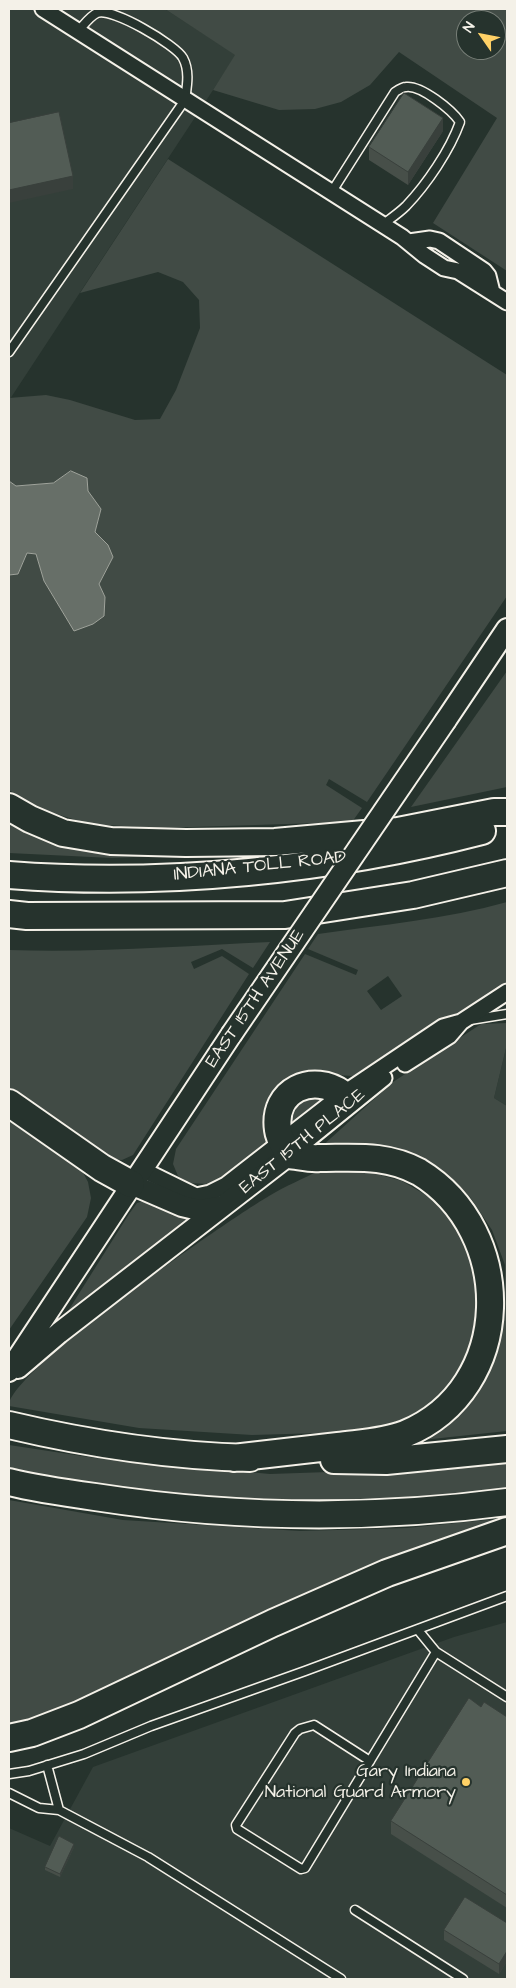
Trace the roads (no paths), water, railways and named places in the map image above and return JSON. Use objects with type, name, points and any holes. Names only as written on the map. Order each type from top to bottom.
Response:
[{"type":"highway","points":[[9,806],[30,819],[62,832],[111,841],[186,843],[275,842],[398,831],[494,812],[507,812]]},
{"type":"highway","name":"INDIANA TOLL ROAD","points":[[9,875],[49,878],[121,879],[301,866],[425,846],[507,824]]},
{"type":"highway","points":[[15,917],[285,914],[413,895],[507,873]]},
{"type":"highway","points":[[233,1458],[366,1443],[404,1434],[430,1421],[454,1401],[473,1376],[489,1342],[496,1303],[492,1268],[481,1238],[466,1214],[445,1190],[418,1172],[383,1159],[354,1156],[318,1159],[286,1148],[278,1126],[279,1110],[284,1100],[292,1092],[302,1086],[324,1084],[344,1094]]},
{"type":"highway","points":[[9,1103],[102,1168],[136,1176]]},
{"type":"highway","points":[[9,1425],[57,1437],[233,1458],[386,1461],[507,1449]]},
{"type":"highway","points":[[15,1484],[138,1504],[237,1512],[360,1515],[507,1502]]},
{"type":"highway","points":[[9,1738],[32,1734],[79,1715],[272,1623],[388,1573],[507,1531]]},
{"type":"street","points":[[43,9],[382,224],[415,241],[436,240],[481,268],[487,274],[492,292]]},
{"type":"street","points":[[415,241],[424,255],[444,268],[458,271],[507,302]]},
{"type":"street","name":"EAST 15TH AVENUE","points":[[9,1371],[136,1176],[507,629]]},
{"type":"street","name":"EAST 15TH PLACE","points":[[136,1176],[196,1196],[210,1193],[286,1148],[448,1036],[461,1022],[507,992]]},
{"type":"street","name":"EAST 15TH PLACE","points":[[344,1094],[443,1027],[461,1022]]},
{"type":"street","name":"EAST 15TH PLACE","points":[[136,1176],[182,1206],[199,1210],[223,1206],[286,1148]]},
{"type":"street","points":[[9,1376],[59,1334],[223,1206]]},
{"type":"lane","points":[[9,352],[184,100],[188,71],[183,57],[177,50],[123,17],[107,12],[96,13],[77,32]]},
{"type":"lane","points":[[331,193],[396,92],[406,86],[418,89],[453,112],[460,122],[455,137],[422,188],[405,207],[382,224]]},
{"type":"lane","points":[[461,1022],[507,1014]]},
{"type":"lane","points":[[9,1774],[29,1771],[84,1754],[150,1726],[507,1596]]},
{"type":"lane","points":[[418,1630],[436,1652],[507,1697]]},
{"type":"lane","points":[[370,1761],[314,1725],[300,1730],[295,1734],[236,1825],[237,1830],[301,1869],[305,1868],[370,1761],[436,1652]]},
{"type":"lane","points":[[48,1765],[59,1810]]},
{"type":"lane","points":[[9,1793],[39,1808],[59,1810],[148,1857],[341,1979]]},
{"type":"lane","points":[[355,1910],[463,1979]]},
{"type":"place","name":"Gary Indiana National Guard Armory","points":[[466,1782]]}]
